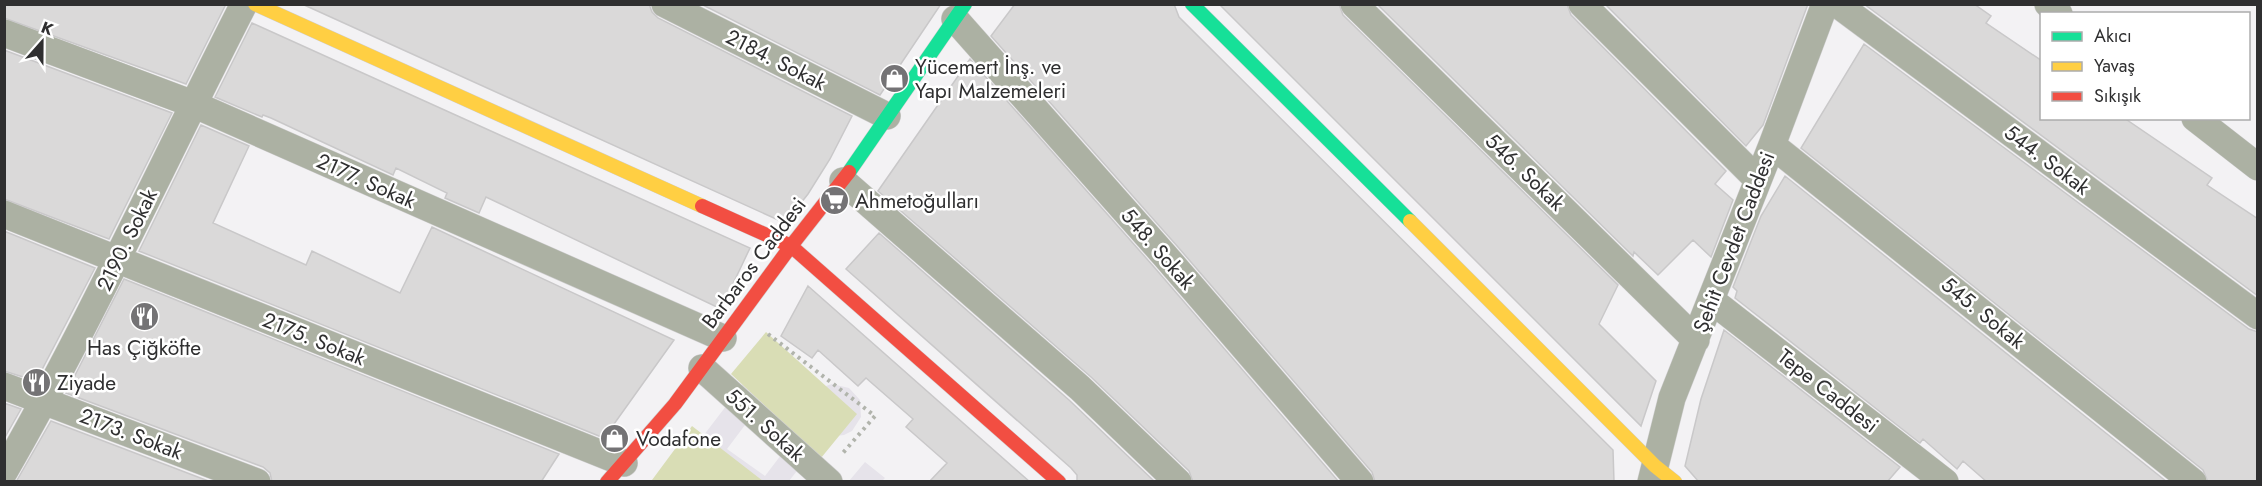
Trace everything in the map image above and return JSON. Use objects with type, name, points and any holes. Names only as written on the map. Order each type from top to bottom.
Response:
[{"type":"street","name":"2190. Sokak","points":[[4,472],[45,401],[118,260],[244,4]]},
{"type":"street","points":[[255,4],[791,246],[1059,482]]},
{"type":"street","name":"2184. Sokak","points":[[665,4],[887,116]]},
{"type":"street","points":[[1192,4],[1661,476]]},
{"type":"street","name":"546. Sokak","points":[[1354,4],[1696,340]]},
{"type":"street","points":[[1582,4],[1758,180]]},
{"type":"street","name":"Şehit Cevdet Caddesi","points":[[1661,476],[1672,399],[1825,4]]},
{"type":"street","name":"544. Sokak","points":[[1838,4],[2258,316]]},
{"type":"street","name":"Barbaros Caddesi","points":[[612,477],[675,404],[791,246],[843,181],[960,12]]},
{"type":"street","name":"548. Sokak","points":[[960,12],[1166,257],[1360,482]]},
{"type":"street","name":"2177. Sokak","points":[[4,33],[193,104],[723,338]]},
{"type":"street","points":[[2198,120],[2258,167]]},
{"type":"street","name":"545. Sokak","points":[[1772,145],[2193,482]]},
{"type":"street","points":[[843,181],[1080,388],[1179,482]]},
{"type":"street","name":"2175. Sokak","points":[[4,214],[118,260],[612,477]]},
{"type":"street","name":"Tepe Caddesi","points":[[1712,300],[1945,482]]},
{"type":"street","name":"551. Sokak","points":[[702,368],[833,470]]},
{"type":"street","name":"2173. Sokak","points":[[4,386],[257,482]]},
{"type":"path","points":[[741,313],[875,416],[833,470]]},
{"type":"shaded area","points":[[749,376],[769,393],[727,449],[765,476],[810,417],[823,387],[832,384],[849,388],[860,400],[861,417],[852,431],[844,435],[826,434],[789,481],[668,482]]},
{"type":"shaded area","points":[[865,462],[885,478],[882,481],[849,481]]},
{"type":"green space","points":[[766,332],[857,414],[821,458],[731,374]]},
{"type":"green space","points":[[692,426],[763,481],[652,480]]},
{"type":"building","points":[[4,4],[226,4],[186,84],[4,18]]},
{"type":"building","points":[[302,4],[649,4],[652,12],[658,18],[852,116],[830,159],[808,194],[785,223]]},
{"type":"building","points":[[701,4],[941,4],[880,95]]},
{"type":"building","points":[[1015,4],[1174,4],[1179,17],[1613,450],[1614,482],[1375,482],[1372,472],[1178,247],[991,36]]},
{"type":"building","points":[[1219,4],[1339,4],[1343,15],[1618,285],[1599,324],[1656,381],[1641,426]]},
{"type":"building","points":[[1377,4],[1567,4],[1571,15],[1726,171],[1715,184],[1733,200],[1711,257],[1693,240],[1658,275],[1634,252],[1633,256]]},
{"type":"building","points":[[1605,4],[1808,4],[1763,125],[1746,146]]},
{"type":"building","points":[[1864,4],[1974,4],[1991,16],[1986,23],[2040,60],[2040,120],[2127,120],[2212,178],[2207,185],[2258,219],[2258,296]]},
{"type":"building","points":[[252,23],[750,248],[721,309],[486,197],[479,213],[445,198],[447,193],[396,168],[393,175],[271,118],[263,115],[262,117],[215,97]]},
{"type":"building","points":[[1864,44],[2249,329],[2258,332],[2258,482],[2208,482],[2203,470],[1801,148]]},
{"type":"building","points":[[4,50],[172,113],[109,239],[4,199]]},
{"type":"building","points":[[970,59],[1154,267],[1339,482],[1193,482],[1189,471],[1091,377],[878,191]]},
{"type":"building","points":[[201,125],[249,146],[213,223],[306,265],[312,251],[400,293],[432,227],[674,340],[604,438],[139,251]]},
{"type":"building","points":[[1785,176],[2167,482],[1987,482],[1963,461],[1957,469],[1923,439],[1920,443],[1735,298],[1737,291],[1733,287],[1761,216]]},
{"type":"building","points":[[4,231],[95,268],[36,381],[4,371]]},
{"type":"building","points":[[879,233],[1069,400],[1155,482],[1077,482],[1077,475],[1071,468],[846,269]]},
{"type":"building","points":[[124,279],[559,454],[541,482],[272,482],[270,473],[263,467],[66,393]]},
{"type":"building","points":[[808,286],[1030,482],[929,482],[947,463],[906,427],[913,419],[866,378],[858,386],[818,350],[812,358],[781,336]]},
{"type":"building","points":[[1724,330],[1900,467],[1887,482],[1699,482],[1685,466],[1701,399]]},
{"type":"building","points":[[4,403],[21,409],[4,439]]},
{"type":"building","points":[[51,421],[211,482],[16,482]]},
{"type":"traffic: fast","points":[[849,172],[965,4]]},
{"type":"traffic: fast","points":[[1192,4],[1410,221]]},
{"type":"traffic: slow","points":[[255,4],[702,206]]},
{"type":"traffic: slow","points":[[1410,221],[1655,466],[1675,482]]},
{"type":"traffic: jam","points":[[607,482],[675,404],[791,246],[849,172]]},
{"type":"traffic: jam","points":[[702,206],[791,246],[1059,482]]},
{"type":"place","name":"Yücemert İnş. ve Yapı Malzemeleri","points":[[894,79]]},
{"type":"place","name":"Ahmetoğulları","points":[[834,201]]},
{"type":"place","name":"Has Çiğköfte","points":[[144,317]]},
{"type":"place","name":"Ziyade","points":[[36,383]]},
{"type":"place","name":"Vodafone","points":[[615,439]]}]
